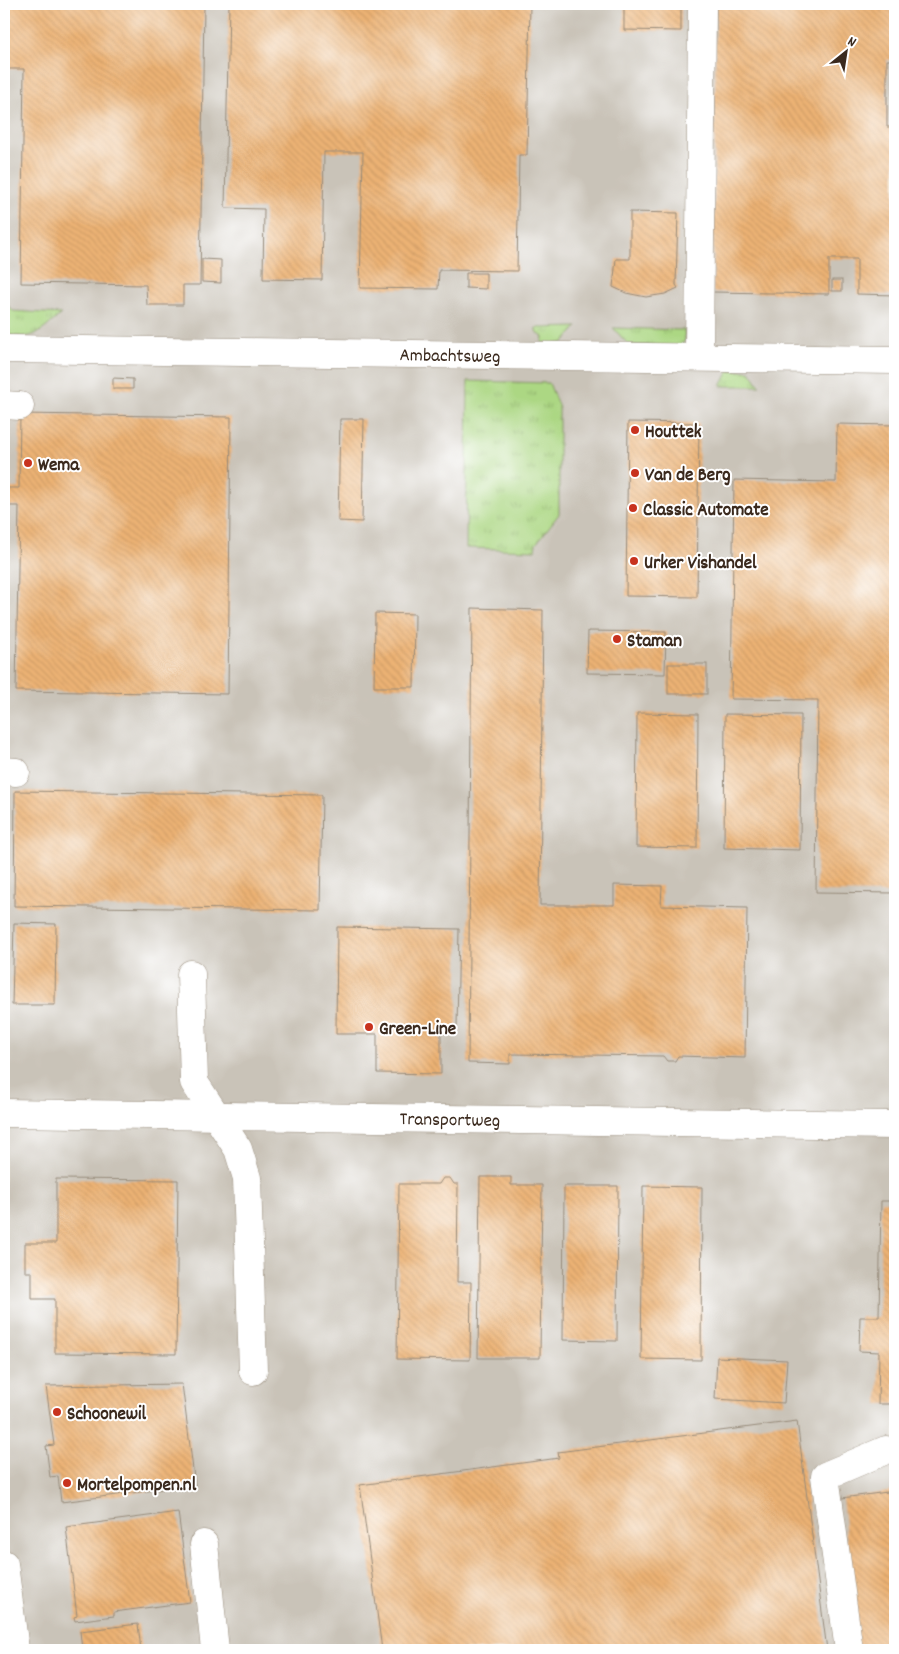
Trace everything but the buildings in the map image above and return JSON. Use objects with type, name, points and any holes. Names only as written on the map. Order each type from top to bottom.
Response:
[{"type":"street","points":[[698,357],[702,4]]},
{"type":"street","name":"Ambachtsweg","points":[[4,350],[895,360]]},
{"type":"street","points":[[191,974],[194,1082],[238,1149],[247,1178],[253,1370]]},
{"type":"street","name":"Transportweg","points":[[4,1113],[895,1125]]},
{"type":"street","points":[[849,1650],[826,1476],[886,1450]]},
{"type":"street","points":[[204,1544],[215,1650]]},
{"type":"street","points":[[4,1564],[15,1650]]},
{"type":"shaded area","points":[[4,4],[895,4],[895,1650],[4,1650]]},
{"type":"green space","points":[[4,301],[13,311],[61,314],[36,334],[14,336],[4,334]]},
{"type":"green space","points":[[577,327],[562,344],[542,343],[543,337],[536,332],[536,328]]},
{"type":"green space","points":[[613,328],[684,330],[685,340],[681,346],[629,345]]},
{"type":"green space","points":[[729,371],[750,371],[760,386],[721,386]]},
{"type":"green space","points":[[468,381],[549,383],[559,408],[559,514],[536,544],[535,550],[466,548]]},
{"type":"place","name":"Houttek","points":[[635,430]]},
{"type":"place","name":"Wema","points":[[28,463]]},
{"type":"place","name":"Van de Berg","points":[[635,473]]},
{"type":"place","name":"Classic Automate","points":[[633,508]]},
{"type":"place","name":"Urker Vishandel","points":[[634,561]]},
{"type":"place","name":"Staman","points":[[617,639]]},
{"type":"place","name":"Green-Line","points":[[369,1027]]},
{"type":"place","name":"Schoonewil","points":[[57,1412]]},
{"type":"place","name":"Mortelpompen.nl","points":[[67,1483]]}]
